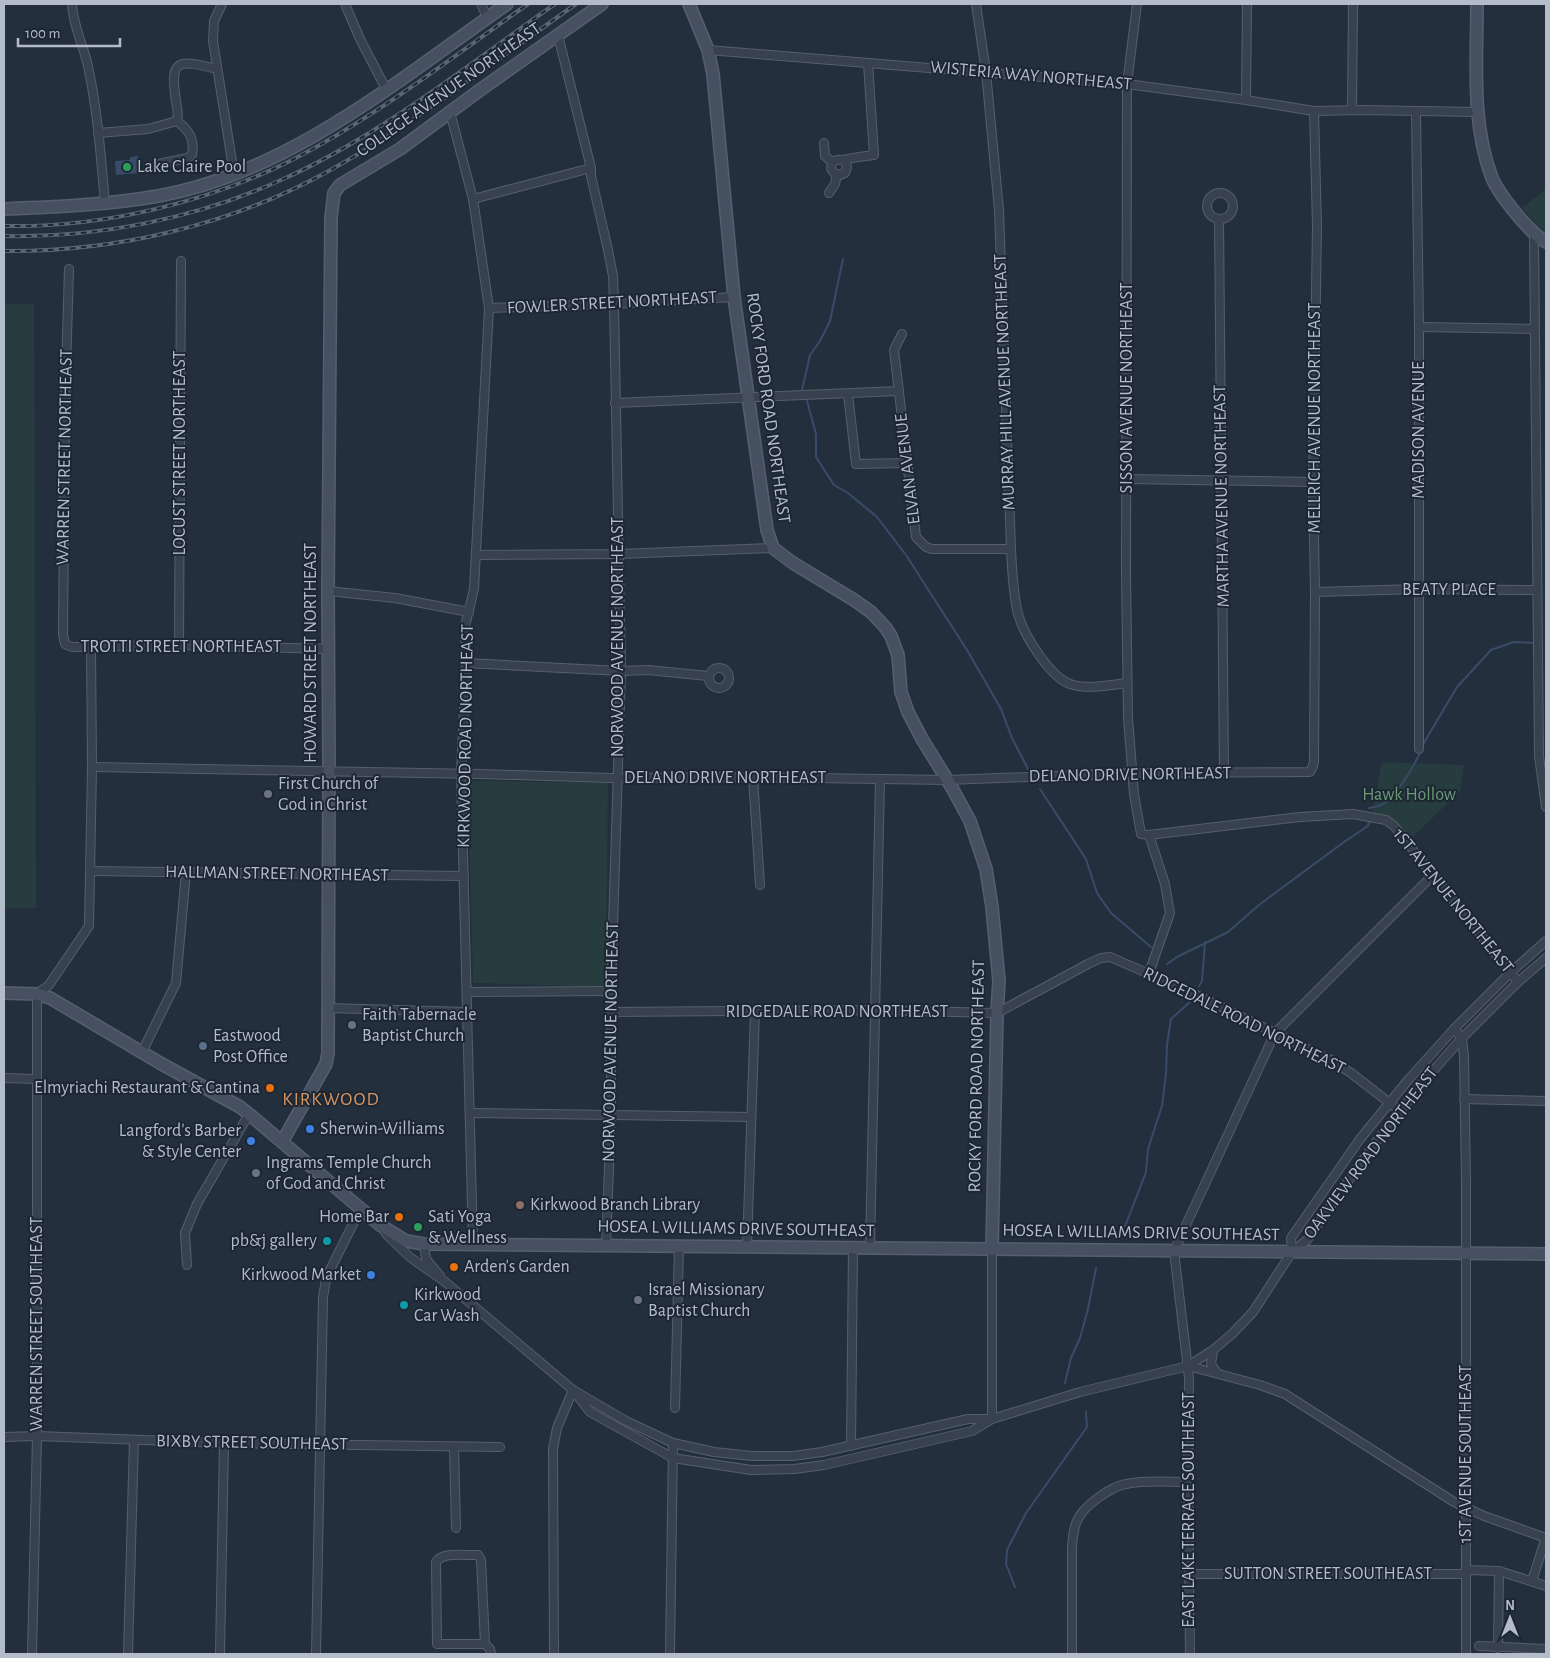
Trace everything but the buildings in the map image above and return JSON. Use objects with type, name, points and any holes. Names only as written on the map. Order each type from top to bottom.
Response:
[{"type":"street","points":[[72,4],[73,17],[89,69],[105,203]]},
{"type":"street","points":[[222,4],[214,21],[213,41],[234,174]]},
{"type":"street","points":[[345,4],[386,89]]},
{"type":"street","points":[[482,4],[487,17]]},
{"type":"street","points":[[4,209],[105,203],[159,196],[234,174],[286,151],[316,135],[386,89],[507,4]]},
{"type":"street","name":"COLLEGE AVENUE NORTHEAST","points":[[340,185],[400,149],[602,4]]},
{"type":"street","name":"ROCKY FORD ROAD NORTHEAST","points":[[689,4],[708,50],[713,74],[734,297],[764,515],[773,548],[793,563],[854,600],[871,612],[885,627],[898,655],[901,692],[908,712],[919,735],[948,780],[970,821],[986,869],[992,907],[999,981],[992,1249]]},
{"type":"street","name":"MURRAY HILL AVENUE NORTHEAST","points":[[976,4],[986,72],[999,210],[1013,590],[1019,616],[1038,653],[1055,675],[1070,684],[1092,686],[1127,683]]},
{"type":"street","name":"SISSON AVENUE NORTHEAST","points":[[1137,4],[1128,84],[1127,683],[1128,734],[1132,773],[1141,834],[1149,835]]},
{"type":"street","points":[[1246,100],[1247,4]]},
{"type":"street","points":[[1352,110],[1353,4]]},
{"type":"street","points":[[1477,4],[1477,112],[1484,152],[1493,180],[1510,206],[1534,234],[1546,242]]},
{"type":"street","name":"NORWOOD AVENUE NORTHEAST","points":[[558,35],[591,168],[591,176],[613,276],[621,671],[611,990],[611,1115],[606,1246]]},
{"type":"street","name":"WISTERIA WAY NORTHEAST","points":[[708,50],[1128,84],[1314,111],[1477,112]]},
{"type":"street","points":[[832,162],[856,156],[874,155],[868,63]]},
{"type":"street","points":[[176,121],[178,115],[173,81],[178,66],[187,64],[217,69]]},
{"type":"street","name":"MELLRICH AVENUE NORTHEAST","points":[[1314,111],[1317,226],[1313,482],[1315,592],[1314,724]]},
{"type":"street","name":"KIRKWOOD ROAD NORTHEAST","points":[[450,112],[473,199],[488,308],[474,589],[465,626],[466,663],[461,774],[473,1245]]},
{"type":"street","name":"MADISON AVENUE","points":[[1416,112],[1419,327],[1418,749]]},
{"type":"street","points":[[98,133],[148,129],[176,121],[185,127],[192,136],[192,154],[187,158],[159,164]]},
{"type":"street","points":[[824,143],[825,156],[832,162]]},
{"type":"street","points":[[832,162],[831,169],[835,174],[845,173],[847,167],[845,160]]},
{"type":"street","points":[[473,199],[591,168]]},
{"type":"street","points":[[829,193],[835,184],[837,174]]},
{"type":"street","name":"HOWARD STREET NORTHEAST","points":[[282,1142],[326,1064],[328,1053],[328,591],[331,217],[334,193],[340,185]]},
{"type":"street","name":"MARTHA AVENUE NORTHEAST","points":[[1218,220],[1224,773]]},
{"type":"street","points":[[1534,234],[1536,590],[1538,638],[1541,650],[1541,771],[1546,807]]},
{"type":"street","name":"LOCUST STREET NORTHEAST","points":[[179,645],[181,261]]},
{"type":"street","name":"WARREN STREET NORTHEAST","points":[[65,644],[63,635],[65,405],[69,269]]},
{"type":"street","name":"FOWLER STREET NORTHEAST","points":[[488,308],[614,304],[734,297]]},
{"type":"street","points":[[1419,327],[1535,329]]},
{"type":"street","name":"ELVAN AVENUE","points":[[902,334],[894,350],[916,537],[921,543],[932,549],[1011,549]]},
{"type":"street","points":[[615,403],[899,391]]},
{"type":"street","points":[[848,394],[856,464],[908,463]]},
{"type":"street","points":[[1127,480],[1313,482]]},
{"type":"street","points":[[476,555],[619,554],[773,548]]},
{"type":"street","name":"BEATY PLACE","points":[[1315,592],[1536,590]]},
{"type":"street","points":[[328,591],[395,598],[469,612]]},
{"type":"street","name":"TROTTI STREET NORTHEAST","points":[[65,644],[72,647],[179,645],[328,649]]},
{"type":"street","points":[[37,994],[49,985],[89,926],[92,767],[90,646]]},
{"type":"street","points":[[466,663],[621,671],[648,670],[708,676]]},
{"type":"street","name":"DELANO DRIVE NORTHEAST","points":[[92,767],[618,778],[753,777],[948,780],[1132,773],[1310,772],[1314,766],[1314,724]]},
{"type":"street","points":[[753,777],[760,885]]},
{"type":"street","points":[[870,1248],[880,779]]},
{"type":"street","name":"1ST AVENUE NORTHEAST","points":[[1149,835],[1300,817],[1353,814],[1386,820],[1394,826],[1518,982]]},
{"type":"street","points":[[1149,835],[1165,884],[1170,913],[1150,973]]},
{"type":"street","name":"HALLMAN STREET NORTHEAST","points":[[91,871],[464,876]]},
{"type":"street","points":[[142,1052],[176,983],[186,872]]},
{"type":"street","points":[[1174,1251],[1275,1033],[1433,875]]},
{"type":"street","name":"OAKVIEW ROAD NORTHEAST","points":[[1546,941],[1510,973],[1454,1030],[1360,1139],[1290,1240],[1292,1252],[1307,1240],[1372,1147],[1462,1038],[1518,982],[1546,958]]},
{"type":"street","name":"RIDGEDALE ROAD NORTHEAST","points":[[611,1012],[875,1010],[997,1013],[1102,958],[1110,957],[1150,973],[1331,1060],[1400,1111]]},
{"type":"street","points":[[467,992],[611,990]]},
{"type":"street","name":"HOSEA L WILLIAMS DRIVE SOUTHEAST","points":[[4,993],[37,994],[50,998],[249,1114],[380,1225],[406,1241],[424,1244],[473,1245],[1546,1254]]},
{"type":"street","name":"WARREN STREET SOUTHEAST","points":[[32,1654],[37,1436],[37,994]]},
{"type":"street","points":[[328,1008],[467,1012]]},
{"type":"street","points":[[747,1247],[755,1011]]},
{"type":"street","points":[[1454,1030],[1462,1038],[1464,1056],[1465,1253]]},
{"type":"street","points":[[6,1078],[37,1079]]},
{"type":"street","points":[[1464,1099],[1546,1101]]},
{"type":"street","points":[[470,1113],[751,1117]]},
{"type":"street","points":[[186,1265],[185,1233],[197,1204],[249,1114]]},
{"type":"street","points":[[316,1654],[323,1297],[326,1280],[361,1208]]},
{"type":"street","points":[[380,1225],[388,1236],[407,1254],[444,1281],[573,1390],[626,1422],[673,1443],[714,1452],[752,1456],[794,1456],[822,1452],[968,1419],[992,1419]]},
{"type":"street","points":[[424,1244],[426,1259],[444,1281]]},
{"type":"street","points":[[676,1408],[679,1246]]},
{"type":"street","points":[[850,1446],[853,1248]]},
{"type":"street","points":[[992,1249],[992,1419]]},
{"type":"street","name":"EAST LAKE TERRACE SOUTHEAST","points":[[1174,1251],[1188,1366],[1190,1654]]},
{"type":"street","points":[[573,1390],[590,1412],[673,1458],[751,1470],[794,1469],[824,1465],[972,1432],[992,1419],[1080,1392],[1188,1366],[1213,1350],[1253,1312],[1292,1252]]},
{"type":"street","name":"1ST AVENUE SOUTHEAST","points":[[1465,1253],[1466,1654]]},
{"type":"street","points":[[1213,1350],[1211,1364],[1217,1374]]},
{"type":"street","points":[[1188,1366],[1260,1385],[1286,1394],[1467,1509],[1546,1538],[1532,1582]]},
{"type":"street","points":[[554,1654],[553,1449],[557,1428],[573,1390]]},
{"type":"street","name":"BIXBY STREET SOUTHEAST","points":[[4,1437],[37,1436],[224,1443],[500,1447]]},
{"type":"street","points":[[128,1654],[134,1440]]},
{"type":"street","points":[[220,1654],[224,1443]]},
{"type":"street","points":[[670,1654],[673,1443]]},
{"type":"street","points":[[454,1446],[456,1528]]},
{"type":"street","points":[[1072,1654],[1072,1547],[1073,1532],[1077,1519],[1088,1506],[1112,1489],[1124,1484],[1188,1482]]},
{"type":"street","points":[[485,1644],[437,1644],[436,1562],[438,1558],[444,1556],[478,1556],[481,1560],[485,1644],[492,1654]]},
{"type":"street","points":[[1498,1648],[1499,1571]]},
{"type":"street","name":"SUTTON STREET SOUTHEAST","points":[[1190,1574],[1499,1571],[1546,1586]]},
{"type":"street","points":[[1479,1646],[1546,1649]]},
{"type":"green space","points":[[1546,186],[1546,232],[1522,208],[1542,192]]},
{"type":"green space","points":[[4,304],[34,304],[36,908],[4,908]]},
{"type":"green space","name":"Hawk Hollow","points":[[1382,762],[1464,765],[1460,791],[1413,837],[1373,811]]},
{"type":"green space","points":[[468,781],[608,783],[606,987],[473,983]]},
{"type":"water","name":"Lake Claire Pool","points":[[138,156],[139,173],[116,175],[115,161],[130,160],[130,157]]},
{"type":"waterway","points":[[802,390],[810,355],[820,341],[830,321],[843,259]]},
{"type":"waterway","points":[[807,401],[816,434],[816,457],[834,485],[848,493],[877,517],[906,555],[967,650],[1001,709],[1012,738],[1028,769]]},
{"type":"waterway","points":[[1422,746],[1457,687],[1491,650],[1514,642],[1536,643]]},
{"type":"waterway","points":[[1369,808],[1381,805],[1392,796],[1409,772],[1421,750]]},
{"type":"waterway","points":[[1040,789],[1086,859],[1097,893],[1111,913],[1151,947]]},
{"type":"waterway","points":[[1167,964],[1177,957],[1228,932],[1259,905],[1368,826],[1369,821]]},
{"type":"waterway","points":[[1199,986],[1202,981],[1205,942]]},
{"type":"waterway","points":[[1117,1236],[1126,1224],[1146,1172],[1148,1149],[1162,1106],[1171,1019],[1191,1001]]},
{"type":"waterway","points":[[1065,1383],[1071,1358],[1080,1338],[1088,1309],[1096,1268]]},
{"type":"waterway","points":[[1015,1587],[1006,1564],[1007,1550],[1026,1513],[1087,1427],[1086,1412]]},
{"type":"railway","points":[[4,226],[78,223],[152,210],[225,189],[259,175],[323,143],[383,106],[528,4]]},
{"type":"railway","points":[[4,236],[74,234],[145,223],[180,215],[248,194],[281,180],[353,143],[422,99],[555,4]]},
{"type":"railway","points":[[4,251],[87,247],[128,241],[210,221],[288,192],[390,135],[576,4]]},
{"type":"place","name":"Lake Claire Pool","points":[[127,167]]},
{"type":"place","name":"First Church of God in Christ","points":[[268,794]]},
{"type":"place","name":"Faith Tabernacle Baptist Church","points":[[352,1025]]},
{"type":"place","name":"Eastwood Post Office","points":[[203,1046]]},
{"type":"place","name":"Elmyriachi Restaurant & Cantina","points":[[270,1088]]},
{"type":"place","name":"Sherwin-Williams","points":[[310,1129]]},
{"type":"place","name":"Langford's Barber & Style Center","points":[[251,1141]]},
{"type":"place","name":"Ingrams Temple Church of God and Christ","points":[[256,1173]]},
{"type":"place","name":"Kirkwood Branch Library","points":[[520,1205]]},
{"type":"place","name":"Home Bar","points":[[399,1217]]},
{"type":"place","name":"Sati Yoga & Wellness","points":[[418,1227]]},
{"type":"place","name":"pb&j gallery","points":[[327,1241]]},
{"type":"place","name":"Arden's Garden","points":[[454,1267]]},
{"type":"place","name":"Kirkwood Market","points":[[371,1275]]},
{"type":"place","name":"Israel Missionary Baptist Church","points":[[638,1300]]},
{"type":"place","name":"Kirkwood Car Wash","points":[[404,1305]]},
{"type":"district","name":"KIRKWOOD","points":[[331,1099]]}]
